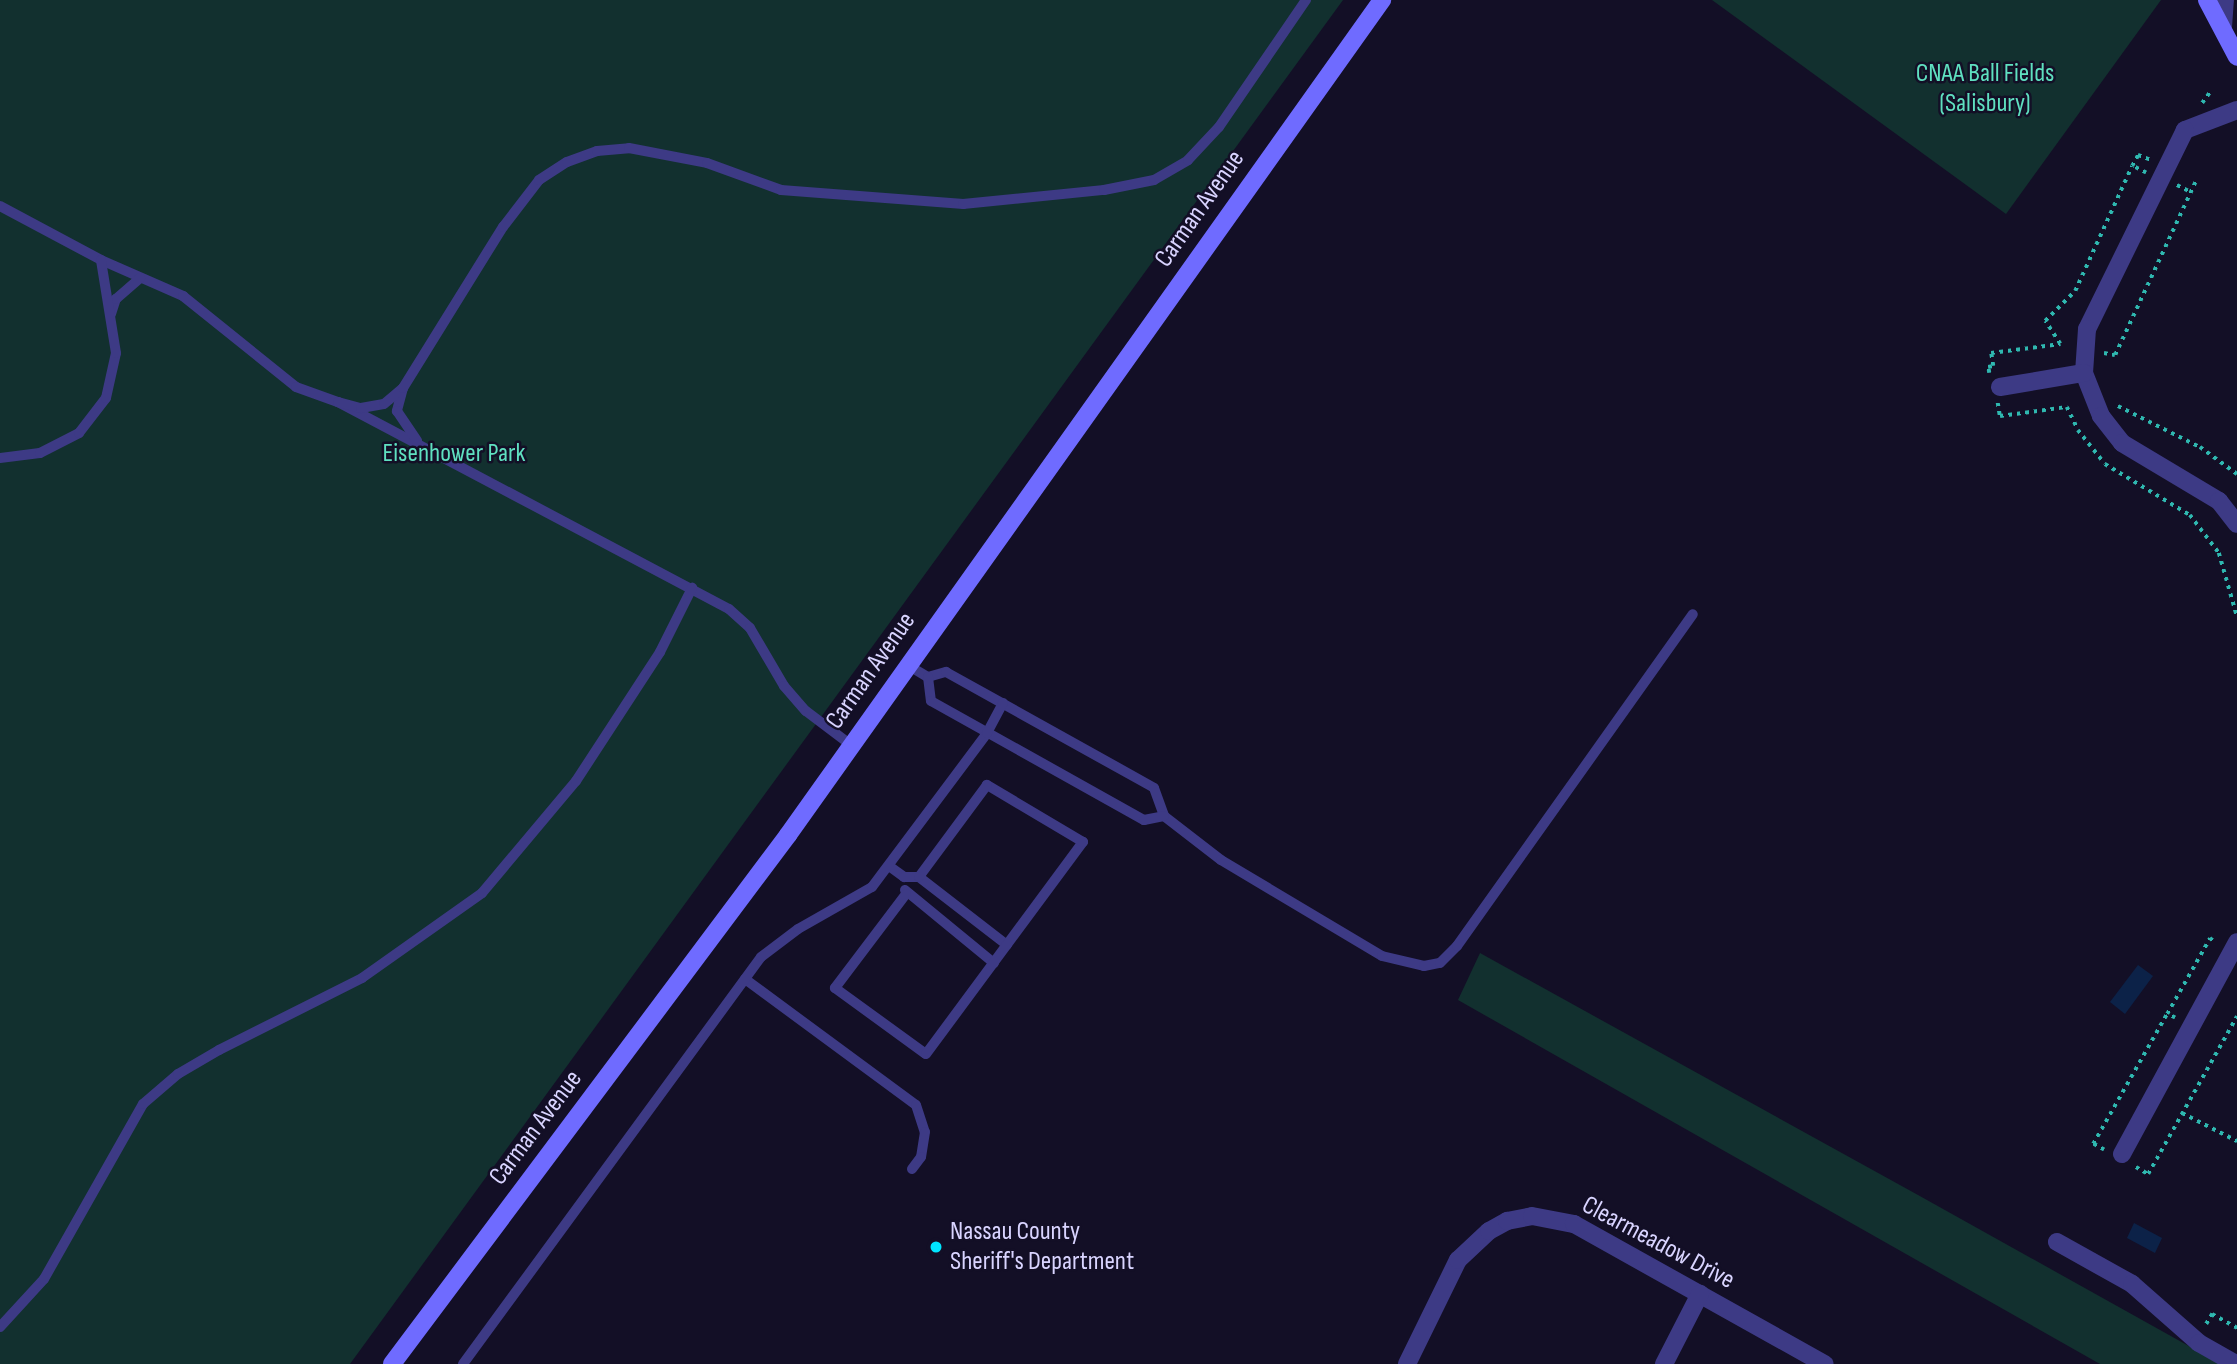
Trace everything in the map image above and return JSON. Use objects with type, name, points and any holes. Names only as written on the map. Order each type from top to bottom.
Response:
[{"type":"main road","name":"Carman Avenue","points":[[392,1364],[851,744],[1382,0]]},
{"type":"main road","points":[[2207,0],[2237,57]]},
{"type":"street","points":[[2223,27],[2225,0]]},
{"type":"street","points":[[2237,110],[2185,130],[2087,329],[2084,373],[2101,416],[2122,443],[2219,501],[2237,524]]},
{"type":"street","points":[[2000,387],[2084,373]]},
{"type":"street","points":[[2122,1154],[2237,942]]},
{"type":"street","name":"Clearmeadow Drive","points":[[1407,1364],[1458,1261],[1489,1231],[1507,1221],[1532,1216],[1574,1224],[1825,1364]]},
{"type":"street","points":[[2057,1242],[2132,1284],[2199,1343],[2236,1364]]},
{"type":"street","points":[[1664,1364],[1700,1294]]},
{"type":"lane","points":[[423,447],[397,411],[403,388],[503,227],[539,180],[567,162],[597,151],[629,148],[707,163],[781,190],[963,204],[1104,190],[1154,180],[1188,160],[1219,127],[1306,0]]},
{"type":"lane","points":[[0,206],[101,260],[183,296],[215,317],[255,356],[296,387],[361,408],[384,404],[403,388]]},
{"type":"lane","points":[[0,458],[40,453],[79,433],[106,398],[116,353],[101,260]]},
{"type":"lane","points":[[110,316],[116,299],[140,278]]},
{"type":"lane","points":[[338,402],[729,609],[750,628],[784,686],[806,711],[851,744]]},
{"type":"lane","points":[[0,1327],[44,1279],[143,1104],[178,1074],[219,1050],[362,978],[482,893],[576,781],[660,652],[692,588]]},
{"type":"lane","points":[[906,664],[928,677],[946,672],[1154,788],[1164,816],[1221,860],[1382,956],[1424,967],[1440,963],[1457,946],[1693,614]]},
{"type":"lane","points":[[928,677],[931,701],[1144,820],[1164,816]]},
{"type":"lane","points":[[463,1364],[761,957],[798,929],[872,887],[987,733],[1003,703]]},
{"type":"lane","points":[[904,877],[906,894],[835,988],[926,1054],[1083,842],[987,785],[919,877]]},
{"type":"lane","points":[[890,866],[904,877],[919,877],[1007,946]]},
{"type":"lane","points":[[906,894],[994,963]]},
{"type":"lane","points":[[745,979],[916,1105],[925,1132],[921,1157],[912,1170]]},
{"type":"path","points":[[2104,361],[2104,351],[2115,355],[2197,178]]},
{"type":"path","points":[[2113,401],[2200,447],[2237,474]]},
{"type":"path","points":[[2190,1027],[2167,1014],[2210,937]]},
{"type":"path","points":[[2182,1114],[2237,1141]]},
{"type":"green space","name":"Eisenhower Park","points":[[0,0],[1343,0],[350,1364],[0,1364]]},
{"type":"green space","name":"CNAA Ball Fields (Salisbury)","points":[[1712,0],[2161,0],[2006,214]]},
{"type":"green space","points":[[1480,953],[2221,1364],[2100,1364],[1458,1000]]},
{"type":"water","points":[[2138,965],[2153,976],[2125,1014],[2110,1002]]},
{"type":"water","points":[[2134,1223],[2162,1238],[2155,1253],[2127,1238]]},
{"type":"place","name":"Nassau County Sheriff's Department","points":[[936,1247]]}]
